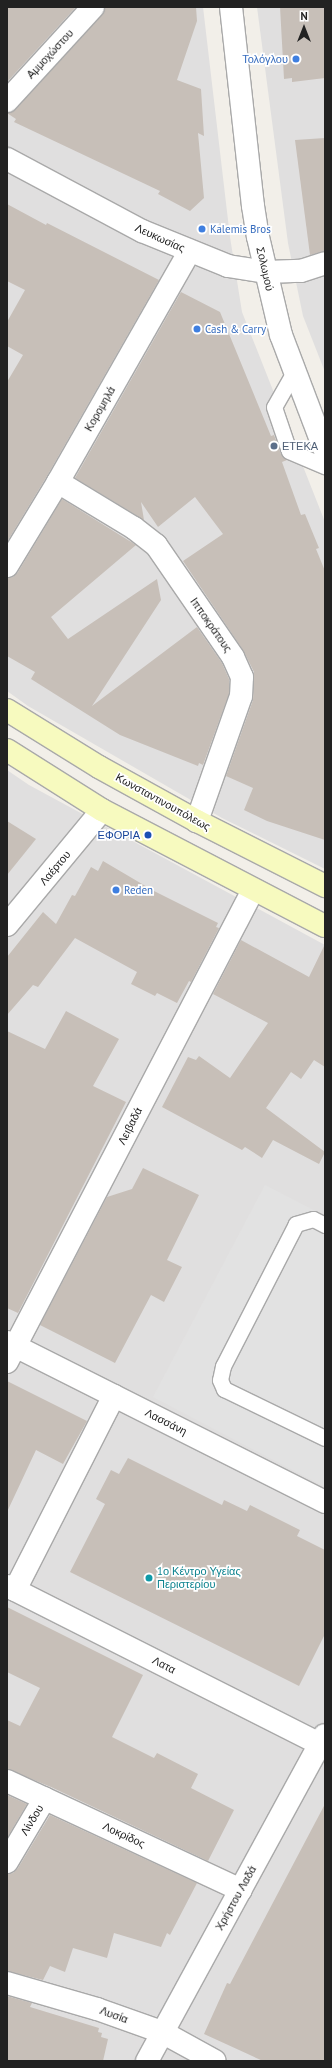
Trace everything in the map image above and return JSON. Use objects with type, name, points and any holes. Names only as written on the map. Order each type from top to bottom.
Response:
[{"type":"main road","name":"Κωνσταντινουπόλεως","points":[[7,710],[99,767],[197,821],[325,886]]},
{"type":"main road","points":[[7,750],[102,810],[253,890],[325,926]]},
{"type":"street","name":"Αμμοχώστου","points":[[7,101],[94,7]]},
{"type":"street","name":"Σολωμού","points":[[231,7],[253,206],[266,272],[281,335],[325,451]]},
{"type":"street","name":"Λευκωσίας","points":[[7,159],[142,231],[228,266],[266,272],[302,271],[325,263]]},
{"type":"street","name":"Κορομηλά","points":[[7,566],[58,482],[190,251]]},
{"type":"street","name":"Ιπποκράτους","points":[[58,482],[134,528],[156,545],[233,657],[242,677],[241,696],[197,821]]},
{"type":"street","name":"Λαέρτου","points":[[7,925],[102,810]]},
{"type":"street","name":"Λειβαδά","points":[[10,1350],[253,890]]},
{"type":"street","name":"Λασσάνη","points":[[10,1350],[114,1396],[325,1502]]},
{"type":"street","points":[[11,1588],[114,1396]]},
{"type":"street","name":"Λατα","points":[[11,1588],[323,1740]]},
{"type":"street","name":"Χρήστου Λαδά","points":[[147,2061],[323,1740]]},
{"type":"street","name":"Λοκρίδος","points":[[7,1781],[241,1890]]},
{"type":"street","name":"Λίνδου","points":[[7,1862],[45,1798]]},
{"type":"street","name":"Λυσία","points":[[7,1983],[97,2009],[162,2032],[215,2061]]},
{"type":"lane","points":[[294,372],[274,407],[289,451],[325,466]]},
{"type":"lane","points":[[325,1225],[312,1219],[296,1224],[223,1366],[220,1380],[224,1389],[325,1438]]},
{"type":"shaded area","points":[[7,7],[203,7],[230,237],[242,312],[325,522],[325,869],[222,818],[28,706],[7,691]]},
{"type":"shaded area","points":[[257,7],[325,7],[325,372],[303,316],[288,243]]},
{"type":"shaded area","points":[[7,770],[29,785],[325,945],[325,2061],[7,2061]]},
{"type":"shaded area","points":[[265,1185],[325,1216],[325,1487],[153,1397]]},
{"type":"building","points":[[7,7],[76,7],[7,82]]},
{"type":"building","points":[[105,7],[196,7],[197,21],[177,80],[201,89],[204,136],[198,133],[204,198],[190,211],[158,194],[160,191],[14,122],[16,119],[7,113],[16,109],[102,15]]},
{"type":"building","points":[[280,7],[325,7],[325,78],[292,82],[292,78],[284,79]]},
{"type":"building","points":[[325,138],[325,251],[310,255],[295,140]]},
{"type":"building","points":[[7,204],[46,225],[47,223],[159,280],[47,476],[7,542],[7,382],[23,355],[7,346],[7,322],[25,290],[7,281]]},
{"type":"building","points":[[181,292],[220,312],[271,436],[274,435],[281,454],[287,460],[282,462],[301,515],[305,514],[319,548],[316,549],[325,571],[325,840],[267,821],[244,810],[253,788],[226,776],[253,700],[254,672],[243,650],[183,561],[223,534],[195,497],[158,527],[141,502],[144,520],[75,478]]},
{"type":"building","points":[[62,499],[136,545],[51,617],[68,639],[157,579],[161,600],[92,706],[197,627],[222,663],[229,679],[229,694],[203,765],[199,763],[198,766],[120,735],[31,679],[35,672],[7,656],[7,578],[13,577],[18,572]]},
{"type":"building","points":[[7,821],[36,839],[7,875]]},
{"type":"building","points":[[103,861],[154,891],[218,923],[216,927],[219,928],[191,982],[189,981],[177,1003],[157,993],[155,996],[131,984],[137,972],[75,938],[38,987],[33,985],[7,1015],[7,957],[43,912],[56,924],[72,895],[75,896],[91,867],[98,871]]},
{"type":"building","points":[[241,940],[309,977],[325,944],[325,1067],[314,1060],[301,1079],[291,1072],[266,1108],[325,1152],[319,1164],[273,1140],[262,1158],[245,1147],[242,1150],[162,1107],[188,1057],[196,1060],[199,1056],[230,1078],[268,1023],[213,994]]},
{"type":"building","points":[[66,1011],[119,1039],[93,1086],[126,1102],[18,1313],[7,1308],[7,1031],[45,1049]]},
{"type":"building","points":[[143,1168],[199,1195],[167,1260],[182,1267],[164,1302],[151,1295],[115,1363],[40,1325],[107,1197],[132,1189]]},
{"type":"building","points":[[7,1381],[87,1421],[63,1464],[36,1450],[7,1512]]},
{"type":"building","name":"1ο Κέντρο Υγείας Περιστερίου","points":[[128,1458],[222,1505],[224,1500],[247,1511],[250,1505],[300,1530],[297,1536],[325,1550],[325,1634],[299,1686],[70,1572],[105,1504],[96,1499],[111,1470],[119,1474]]},
{"type":"building","points":[[7,1607],[143,1675],[112,1737],[154,1758],[157,1753],[198,1774],[191,1788],[234,1810],[208,1861],[51,1787],[7,1769],[7,1720],[20,1726],[40,1688],[7,1672]]},
{"type":"building","points":[[7,1795],[27,1804],[7,1838]]},
{"type":"building","points":[[325,1804],[325,2061],[263,2061],[204,2034],[227,1983],[230,1984]]},
{"type":"building","points":[[50,1815],[197,1883],[170,1935],[167,1933],[161,1947],[114,1933],[107,1958],[73,1948],[65,1972],[50,1966],[43,1980],[7,1971],[7,1874],[13,1873],[18,1868]]},
{"type":"building","points":[[7,1996],[32,2003],[30,2007],[99,2028],[98,2032],[102,2033],[101,2037],[108,2039],[103,2061],[7,2061]]},
{"type":"place","name":"Τολόγλου","points":[[296,59]]},
{"type":"place","name":"Kalemis Bros","points":[[202,229]]},
{"type":"place","name":"Cash & Carry","points":[[197,329]]},
{"type":"place","name":"ΕΤΕΚΑ","points":[[274,446]]},
{"type":"place","name":"ΕΦΟΡΙΑ","points":[[148,835]]},
{"type":"place","name":"Reden","points":[[116,890]]},
{"type":"place","name":"1ο Κέντρο Υγείας Περιστερίου","points":[[149,1578]]}]
